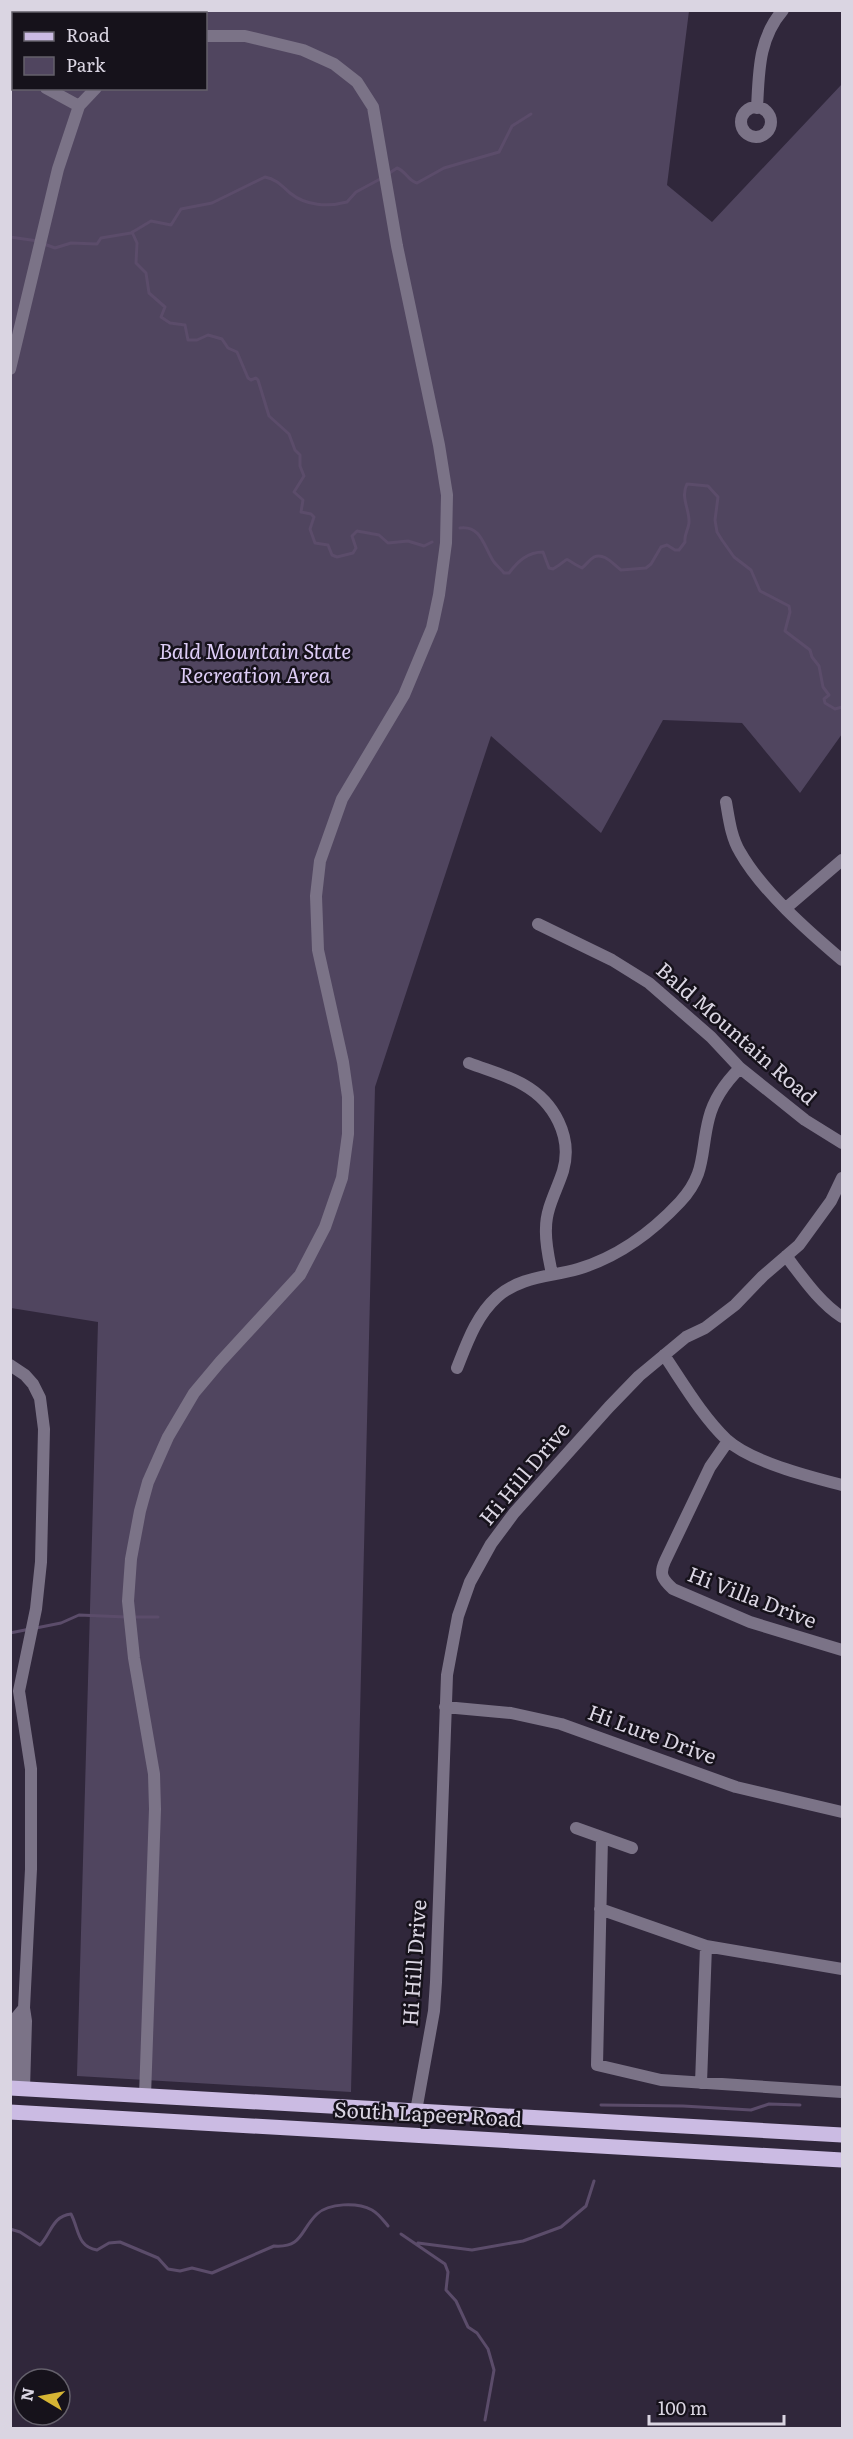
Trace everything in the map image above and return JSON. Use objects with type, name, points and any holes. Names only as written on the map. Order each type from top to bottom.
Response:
[{"type":"main road","name":"South Lapeer Road","points":[[16,2088],[843,2135]]},
{"type":"main road","points":[[13,2113],[23,2105],[26,2097],[16,2088]]},
{"type":"main road","points":[[103,2118],[102,2101],[111,2094]]},
{"type":"main road","name":"South Lapeer Road","points":[[13,2113],[843,2160]]},
{"type":"main road","points":[[538,2142],[544,2140],[550,2132],[549,2119]]},
{"type":"street","points":[[757,108],[759,66],[763,44],[783,10]]},
{"type":"street","points":[[145,2096],[155,1809],[154,1774],[137,1679],[128,1601],[131,1559],[148,1482],[168,1437],[194,1393],[300,1275],[325,1227],[342,1178],[348,1134],[348,1097],[343,1062],[318,950],[316,896],[320,861],[342,798],[404,695],[432,628],[440,595],[446,543],[447,495],[439,445],[397,246],[373,107],[357,82],[334,64],[303,50],[245,36],[207,36]]},
{"type":"street","points":[[50,90],[80,106]]},
{"type":"street","points":[[10,369],[58,169],[80,106],[94,90]]},
{"type":"street","points":[[726,802],[731,830],[739,851],[766,887],[786,908],[843,960]]},
{"type":"street","points":[[786,908],[843,860]]},
{"type":"street","name":"Bald Mountain Road","points":[[538,924],[612,960],[649,983],[711,1037],[740,1068],[798,1114],[843,1143]]},
{"type":"street","points":[[469,1063],[524,1085],[542,1097],[559,1121],[566,1147],[566,1160],[550,1206],[546,1229],[552,1274]]},
{"type":"street","points":[[457,1368],[470,1334],[498,1296],[528,1279],[574,1270],[614,1255],[654,1228],[681,1201],[698,1176],[703,1160],[709,1118],[716,1100],[727,1081],[740,1068]]},
{"type":"street","name":"Hi Hill Drive","points":[[416,2111],[433,2019],[436,1982],[445,1707],[450,1647],[470,1582],[492,1544],[514,1513],[569,1451],[639,1376],[686,1337],[705,1328],[735,1305],[786,1256],[815,1225],[843,1178]]},
{"type":"street","points":[[786,1256],[815,1293],[833,1311],[843,1317]]},
{"type":"street","points":[[664,1355],[685,1387],[728,1441],[770,1462],[843,1485]]},
{"type":"street","points":[[10,1365],[25,1375],[33,1384],[40,1398],[43,1413],[40,1562],[36,1609],[16,1711],[30,1759],[32,1786],[31,1869],[24,2008],[26,2021],[16,2088]]},
{"type":"street","name":"Hi Villa Drive","points":[[728,1441],[710,1467],[660,1570],[663,1580],[673,1589],[750,1622],[843,1650]]},
{"type":"street","name":"Hi Lure Drive","points":[[445,1707],[511,1713],[561,1724],[736,1787],[843,1812]]},
{"type":"street","points":[[576,1828],[632,1848]]},
{"type":"street","points":[[602,1838],[597,2065],[661,2080],[843,2092]]},
{"type":"street","points":[[600,1909],[706,1946],[843,1969]]},
{"type":"street","points":[[701,2083],[706,1946]]},
{"type":"street","points":[[10,2008],[24,2008]]},
{"type":"green space","name":"Bald Mountain State Recreation Area","points":[[10,11],[689,11],[667,185],[712,222],[842,84],[842,734],[800,793],[742,723],[663,720],[601,833],[491,736],[375,1087],[351,2092],[77,2076],[98,1322],[11,1308]]},
{"type":"waterway","points":[[388,174],[397,168],[417,183],[444,168],[499,152],[512,126],[531,114]]},
{"type":"waterway","points":[[44,244],[55,248],[71,243],[97,244],[101,238],[131,233],[151,221],[171,225],[181,209],[212,203],[265,177],[276,181],[303,201],[325,205],[347,202],[356,192],[382,178]]},
{"type":"waterway","points":[[132,232],[137,243],[136,263],[146,273],[149,293],[165,307],[161,317],[170,323],[185,325],[188,340],[197,340],[208,335],[222,339],[228,348],[237,352],[248,378],[258,380],[269,416],[289,434],[295,450],[300,455],[300,466],[304,476],[294,492],[303,500],[301,512],[314,517],[310,529],[315,543],[328,545],[332,555],[337,557],[353,553],[356,548],[352,536],[357,531],[379,535],[388,543],[408,541],[424,546],[432,542]]},
{"type":"waterway","points":[[10,237],[38,241]]},
{"type":"waterway","points":[[460,528],[467,528],[478,534],[494,562],[504,573],[509,573],[528,555],[538,552],[543,552],[549,568],[553,569],[567,559],[582,568],[592,558],[598,556],[612,562],[621,570],[646,568],[661,547],[667,545],[679,550],[685,542],[689,523],[684,494],[687,484],[708,486],[718,497],[715,520],[717,532],[734,557],[751,570],[760,591],[789,606],[790,612],[785,631],[810,650],[819,666],[823,687],[829,695],[824,699],[825,703],[835,709],[842,707]]},
{"type":"waterway","points":[[36,1628],[61,1623],[79,1615],[126,1617]]},
{"type":"waterway","points":[[132,1617],[158,1617]]},
{"type":"waterway","points":[[10,1633],[30,1629]]},
{"type":"waterway","points":[[601,2105],[751,2110],[769,2104],[800,2105]]},
{"type":"waterway","points":[[418,2243],[472,2250],[523,2241],[561,2227],[586,2206],[594,2181]]},
{"type":"waterway","points":[[10,2229],[20,2232],[40,2245],[56,2222],[65,2215],[71,2214],[82,2241],[90,2248],[97,2250],[109,2243],[120,2242],[158,2258],[168,2269],[180,2271],[192,2268],[212,2273],[274,2246],[291,2244],[300,2237],[317,2214],[336,2206],[366,2207],[377,2213],[388,2226]]},
{"type":"waterway","points":[[401,2234],[445,2264],[448,2272],[446,2290],[456,2301],[468,2327],[477,2333],[488,2349],[494,2370],[485,2420]]}]
